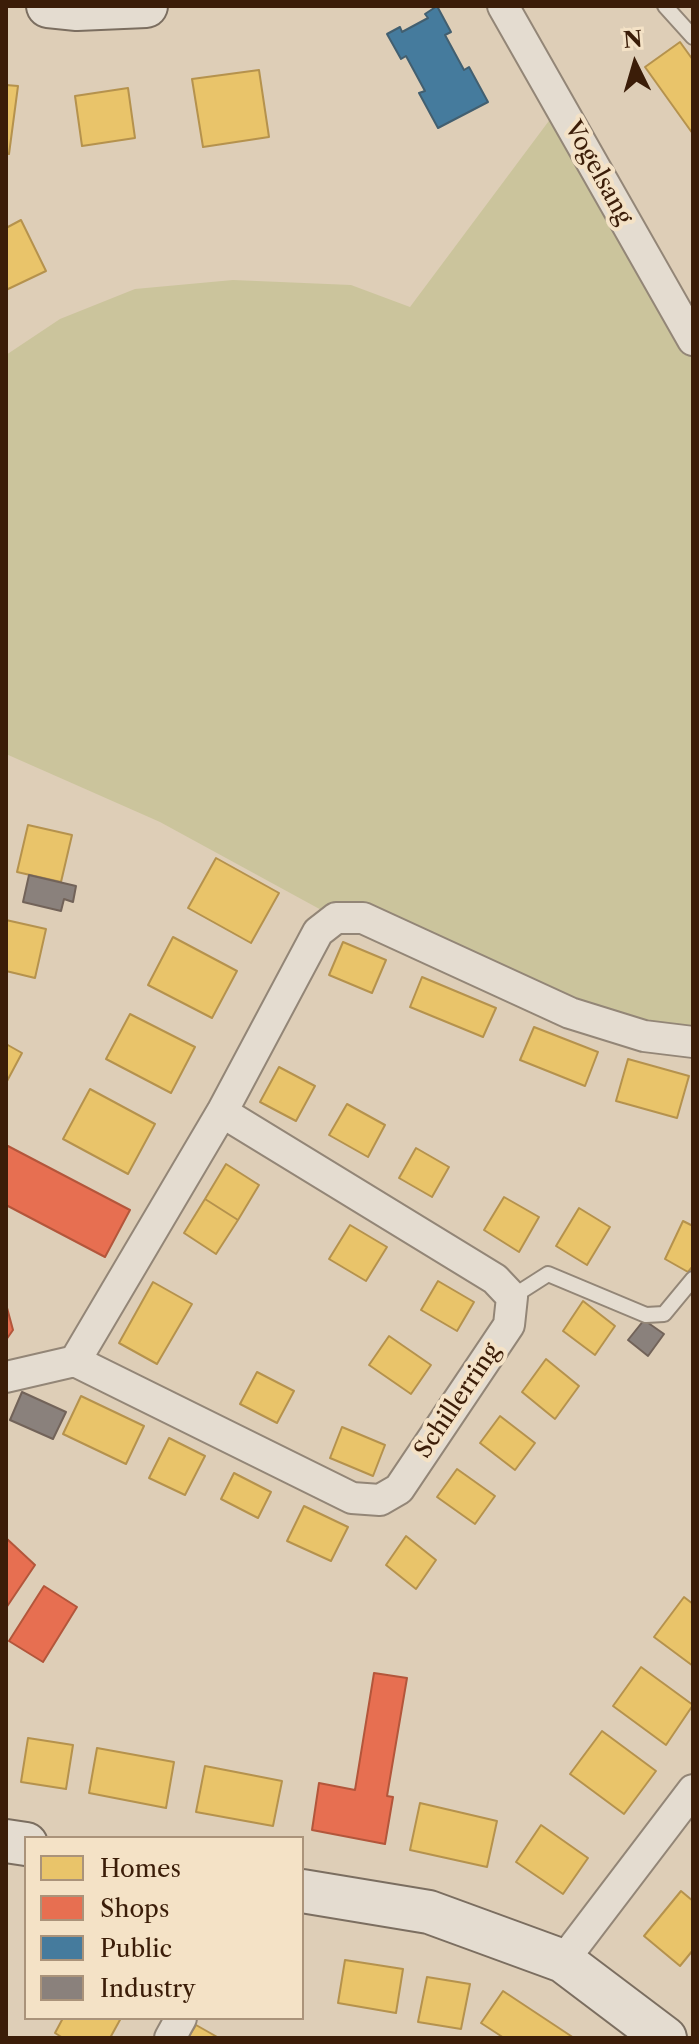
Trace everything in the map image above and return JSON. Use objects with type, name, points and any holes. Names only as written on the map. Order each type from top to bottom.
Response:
[{"type":"main road","points":[[48,6],[77,9],[146,6]]},
{"type":"main road","points":[[304,1891],[429,1912],[563,1961],[665,2038]]},
{"type":"street","name":"Vogelsang","points":[[503,6],[693,340]]},
{"type":"street","points":[[6,1377],[75,1361],[222,1112],[318,932],[336,918],[363,918],[570,1013],[644,1036],[693,1042]]},
{"type":"street","points":[[222,1112],[495,1279],[512,1297]]},
{"type":"street","name":"Schillerring","points":[[75,1361],[352,1498],[380,1500],[399,1489],[509,1325],[512,1297]]},
{"type":"street","points":[[563,1961],[693,1790]]},
{"type":"street","points":[[170,2038],[180,2020]]},
{"type":"lane","points":[[665,6],[693,37]]},
{"type":"lane","points":[[512,1297],[548,1274],[646,1315],[664,1314],[693,1279]]},
{"type":"shaded area","points":[[560,106],[693,340],[693,1042],[336,918],[160,822],[6,754],[6,355],[60,319],[135,289],[233,280],[351,285],[410,307]]},
{"type":"building: Homes","points":[[680,42],[693,60],[693,134],[645,67]]},
{"type":"building: Homes","points":[[259,70],[269,137],[203,147],[192,79]]},
{"type":"building: Homes","points":[[6,85],[18,86],[9,154],[6,153]]},
{"type":"building: Homes","points":[[128,88],[135,138],[82,146],[75,96]]},
{"type":"building: Homes","points":[[21,220],[46,271],[6,290],[6,228]]},
{"type":"building: Homes","points":[[28,825],[72,835],[61,882],[17,872]]},
{"type":"building: Homes","points":[[216,858],[279,893],[251,943],[188,908]]},
{"type":"building: Homes","points":[[6,920],[46,929],[35,978],[6,971]]},
{"type":"building: Homes","points":[[173,937],[237,971],[212,1018],[148,985]]},
{"type":"building: Homes","points":[[343,942],[386,960],[372,993],[329,975]]},
{"type":"building: Homes","points":[[422,977],[496,1008],[483,1037],[410,1007]]},
{"type":"building: Homes","points":[[130,1014],[195,1047],[171,1093],[106,1059]]},
{"type":"building: Homes","points":[[534,1027],[598,1052],[585,1086],[520,1060]]},
{"type":"building: Homes","points":[[6,1044],[22,1053],[6,1083]]},
{"type":"building: Homes","points":[[628,1059],[689,1076],[677,1118],[616,1101]]},
{"type":"building: Homes","points":[[279,1067],[315,1086],[296,1121],[260,1102]]},
{"type":"building: Homes","points":[[90,1089],[155,1124],[128,1174],[63,1139]]},
{"type":"building: Homes","points":[[347,1104],[385,1125],[368,1157],[329,1135]]},
{"type":"building: Homes","points":[[416,1148],[449,1167],[432,1197],[399,1178]]},
{"type":"building: Homes","points":[[226,1164],[259,1185],[238,1220],[205,1199]]},
{"type":"building: Homes","points":[[504,1197],[539,1217],[519,1252],[484,1230]]},
{"type":"building: Homes","points":[[205,1199],[238,1220],[216,1254],[184,1233]]},
{"type":"building: Homes","points":[[579,1208],[610,1227],[587,1265],[556,1246]]},
{"type":"building: Homes","points":[[683,1221],[693,1226],[693,1266],[688,1272],[665,1259]]},
{"type":"building: Homes","points":[[350,1225],[387,1247],[366,1281],[329,1259]]},
{"type":"building: Homes","points":[[438,1281],[474,1302],[457,1331],[421,1310]]},
{"type":"building: Homes","points":[[153,1282],[192,1304],[157,1364],[119,1343]]},
{"type":"building: Homes","points":[[583,1301],[615,1326],[595,1355],[563,1331]]},
{"type":"building: Homes","points":[[389,1336],[431,1365],[411,1394],[369,1365]]},
{"type":"building: Homes","points":[[546,1359],[579,1386],[555,1419],[522,1392]]},
{"type":"building: Homes","points":[[257,1372],[294,1391],[277,1423],[240,1404]]},
{"type":"building: Homes","points":[[81,1396],[144,1426],[126,1464],[63,1434]]},
{"type":"building: Homes","points":[[500,1416],[535,1443],[515,1470],[480,1443]]},
{"type":"building: Homes","points":[[342,1427],[385,1445],[373,1476],[330,1458]]},
{"type":"building: Homes","points":[[169,1438],[205,1456],[185,1495],[149,1478]]},
{"type":"building: Homes","points":[[457,1469],[495,1496],[475,1524],[437,1497]]},
{"type":"building: Homes","points":[[234,1473],[271,1492],[258,1518],[221,1499]]},
{"type":"building: Homes","points":[[304,1506],[348,1527],[331,1561],[287,1541]]},
{"type":"building: Homes","points":[[406,1536],[436,1560],[416,1589],[386,1565]]},
{"type":"building: Homes","points":[[684,1597],[693,1604],[693,1666],[654,1637]]},
{"type":"building: Homes","points":[[641,1667],[693,1705],[666,1745],[613,1706]]},
{"type":"building: Homes","points":[[602,1731],[656,1771],[624,1814],[570,1774]]},
{"type":"building: Homes","points":[[28,1738],[73,1745],[66,1789],[21,1782]]},
{"type":"building: Homes","points":[[97,1748],[174,1762],[166,1808],[89,1793]]},
{"type":"building: Homes","points":[[205,1766],[282,1781],[273,1826],[196,1812]]},
{"type":"building: Homes","points":[[420,1803],[497,1821],[487,1867],[410,1850]]},
{"type":"building: Homes","points":[[541,1825],[588,1858],[563,1894],[516,1862]]},
{"type":"building: Homes","points":[[681,1891],[693,1901],[693,1950],[680,1966],[644,1936]]},
{"type":"building: Homes","points":[[345,1960],[403,1969],[396,2013],[338,2003]]},
{"type":"building: Homes","points":[[427,1977],[470,1984],[461,2029],[418,2022]]},
{"type":"building: Homes","points":[[503,1991],[574,2038],[504,2038],[481,2023]]},
{"type":"building: Homes","points":[[62,2020],[120,2020],[110,2038],[63,2038],[55,2033]]},
{"type":"building: Homes","points":[[196,2025],[219,2038],[188,2038]]},
{"type":"building: Shops","points":[[6,1145],[130,1210],[105,1257],[6,1205]]},
{"type":"building: Shops","points":[[6,1304],[13,1330],[6,1340]]},
{"type":"building: Shops","points":[[6,1538],[35,1565],[6,1608]]},
{"type":"building: Shops","points":[[44,1586],[77,1607],[43,1662],[9,1641]]},
{"type":"building: Shops","points":[[374,1673],[407,1678],[387,1796],[393,1797],[385,1844],[312,1830],[319,1783],[355,1790]]},
{"type":"building: Public","points":[[437,6],[451,32],[445,35],[464,70],[469,67],[488,102],[438,128],[419,93],[425,91],[406,56],[401,59],[387,34],[400,27],[402,32],[428,18],[425,14]]},
{"type":"building: Industry","points":[[29,875],[76,886],[73,902],[64,899],[61,911],[23,902]]},
{"type":"building: Industry","points":[[644,1320],[664,1334],[648,1356],[628,1340]]},
{"type":"building: Industry","points":[[22,1392],[66,1412],[53,1439],[10,1420]]}]
